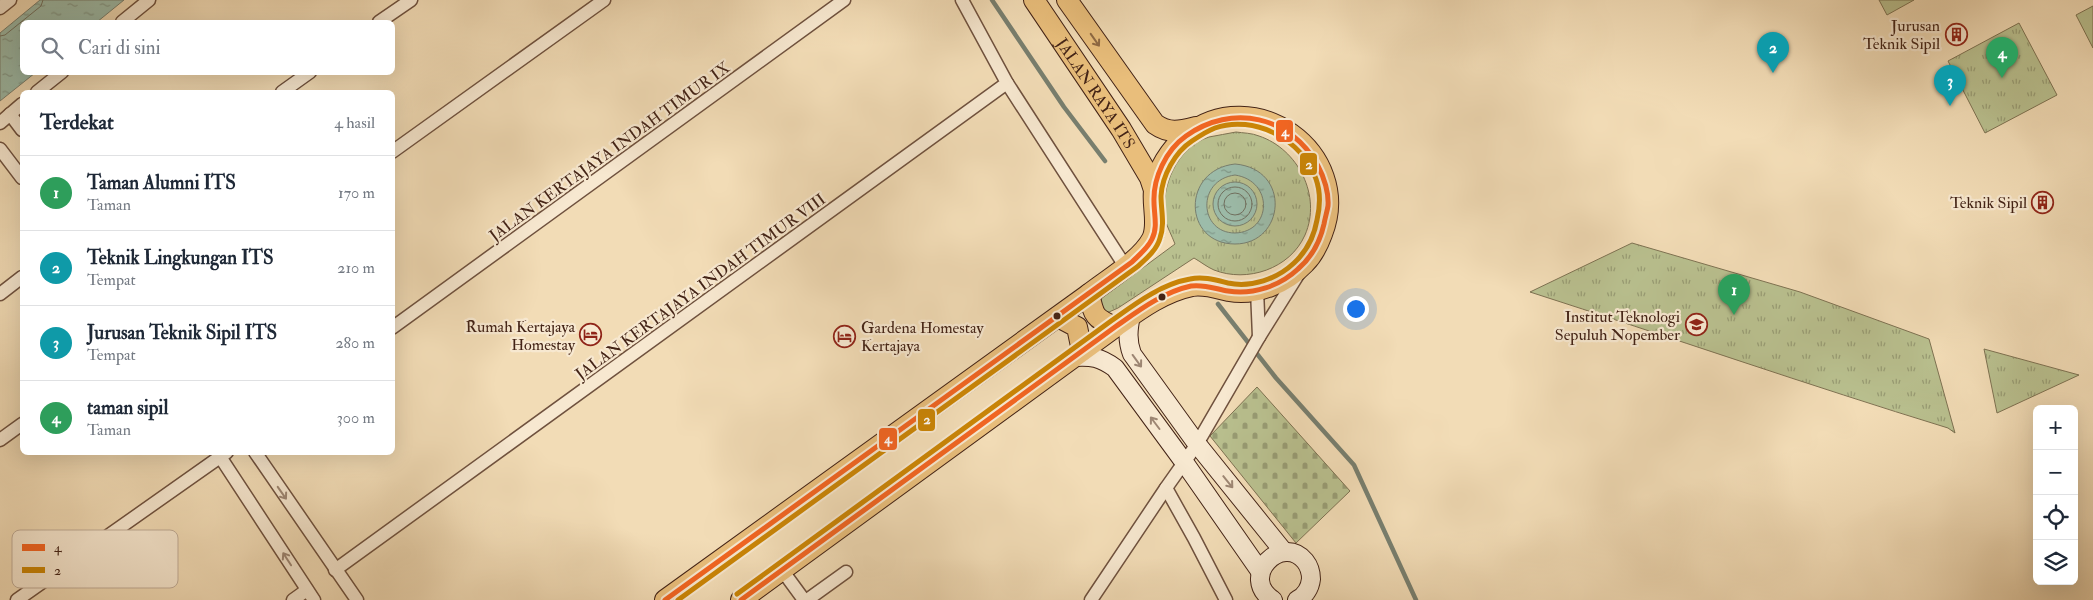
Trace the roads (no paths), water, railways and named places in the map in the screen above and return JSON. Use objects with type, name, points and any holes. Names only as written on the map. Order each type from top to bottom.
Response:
[{"type":"main road","name":"JALAN RAYA ITS","points":[[1034,0],[1122,129],[1150,178],[1154,190]]},
{"type":"main road","name":"JALAN RAYA ITS","points":[[1067,0],[1155,124],[1163,130],[1173,132],[1202,126]]},
{"type":"main road","points":[[665,600],[1058,317],[1145,250],[1153,237],[1155,227],[1154,190],[1157,179],[1169,154],[1186,136],[1202,126],[1220,119],[1240,117],[1263,120],[1284,128],[1306,146],[1320,166],[1327,188],[1328,210],[1326,224],[1317,247],[1305,263],[1293,274],[1280,282],[1257,290],[1231,291],[1209,286],[1194,286],[1159,297],[1123,321],[741,600]]},
{"type":"main road","points":[[1089,294],[1095,317],[1099,320],[1123,321]]},
{"type":"main road","points":[[1058,317],[1077,327],[1078,354]]},
{"type":"street","points":[[0,8],[10,0]]},
{"type":"street","points":[[124,20],[149,0]]},
{"type":"street","points":[[382,20],[411,0]]},
{"type":"street","points":[[395,150],[604,0]]},
{"type":"street","name":"JALAN KERTAJAYA INDAH TIMUR IX","points":[[395,326],[844,0]]},
{"type":"street","points":[[962,0],[1007,83],[1125,266]]},
{"type":"street","points":[[40,90],[58,75]]},
{"type":"street","points":[[285,90],[306,75]]},
{"type":"street","name":"JALAN KERTAJAYA INDAH TIMUR VIII","points":[[335,570],[1007,83]]},
{"type":"street","points":[[0,122],[20,106]]},
{"type":"street","points":[[10,114],[20,127]]},
{"type":"street","points":[[0,149],[20,175]]},
{"type":"street","points":[[1090,600],[1197,444],[1258,338],[1305,263]]},
{"type":"street","points":[[0,294],[20,279]]},
{"type":"street","points":[[1257,290],[1258,338]]},
{"type":"street","points":[[1123,321],[1128,332],[1128,343],[1132,354],[1197,444],[1284,552]]},
{"type":"street","points":[[1078,354],[1104,360],[1115,368],[1184,462],[1260,571],[1260,582],[1264,592],[1273,600]]},
{"type":"street","points":[[0,440],[20,425]]},
{"type":"street","points":[[115,530],[221,455]]},
{"type":"street","points":[[223,455],[310,595],[293,600]]},
{"type":"street","points":[[256,455],[357,600]]},
{"type":"street","points":[[1166,488],[1226,600]]},
{"type":"street","points":[[1260,571],[1271,556],[1284,552],[1294,554],[1303,559],[1309,567],[1315,593],[1297,600]]},
{"type":"street","points":[[782,570],[805,600],[846,572]]},
{"type":"street","points":[[17,600],[34,588]]},
{"type":"water","points":[[40,0],[124,0],[99,20],[20,20],[20,75],[32,75],[0,101],[0,33]]},
{"type":"water","points":[[1235,164],[1253,169],[1266,179],[1273,192],[1275,206],[1272,220],[1264,232],[1252,241],[1235,244],[1218,241],[1205,232],[1198,220],[1195,206],[1198,192],[1205,179],[1217,169]],"holes":[[[1235,175],[1248,179],[1257,186],[1262,196],[1264,206],[1262,216],[1256,224],[1247,230],[1235,233],[1223,231],[1214,225],[1209,216],[1208,196],[1213,186],[1222,179]]]},
{"type":"water","points":[[1235,182],[1247,186],[1253,192],[1257,204],[1253,216],[1247,222],[1235,226],[1223,222],[1217,216],[1213,204],[1217,192],[1223,186]]},
{"type":"waterway","points":[[992,0],[1064,107],[1105,161]]},
{"type":"waterway","points":[[1218,304],[1276,378],[1354,465],[1416,600]]},
{"type":"place","name":"Jurusan Teknik Sipil","points":[[1956,34]]},
{"type":"place","name":"Teknik Lingkungan ITS","points":[[1773,73]]},
{"type":"place","name":"taman sipil","points":[[2002,78]]},
{"type":"place","name":"Jurusan Teknik Sipil ITS","points":[[1950,106]]},
{"type":"place","name":"Teknik Sipil","points":[[2043,202]]},
{"type":"place","name":"Taman Alumni ITS","points":[[1734,315]]},
{"type":"place","name":"Institut Teknologi Sepuluh Nopember","points":[[1696,325]]},
{"type":"place","name":"Rumah Kertajaya Homestay","points":[[591,335]]},
{"type":"place","name":"Gardena Homestay Kertajaya","points":[[845,336]]}]
